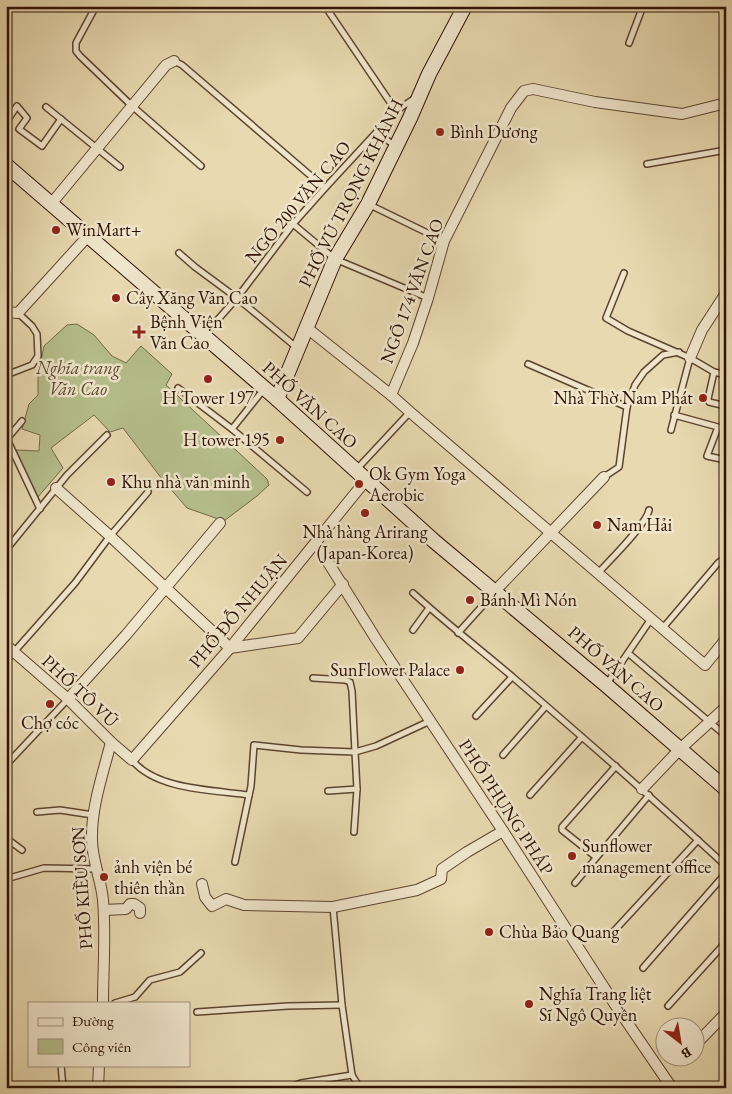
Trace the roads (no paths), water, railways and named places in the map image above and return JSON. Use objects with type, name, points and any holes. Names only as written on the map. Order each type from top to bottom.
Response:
[{"type":"street","name":"PHỐ VŨ TRỌNG KHÁNH","points":[[277,399],[335,259],[368,204],[397,146],[429,74],[466,6]]},
{"type":"street","points":[[51,204],[131,105],[166,65],[174,61]]},
{"type":"street","name":"NGÕ 174 VĂN CAO","points":[[392,395],[413,343],[444,241],[511,108],[524,90],[533,89],[595,102],[682,114],[722,104],[726,107]]},
{"type":"street","name":"PHỐ VĂN CAO","points":[[6,165],[277,399],[434,541],[606,685],[726,789]]},
{"type":"street","points":[[6,312],[18,313],[88,236]]},
{"type":"street","points":[[690,358],[702,330],[726,294]]},
{"type":"street","name":"NGÕ 174 VĂN CAO","points":[[307,328],[392,395],[705,665],[726,639]]},
{"type":"street","name":"PHỐ ĐỖ NHUẬN","points":[[132,760],[230,648],[316,542],[361,475]]},
{"type":"street","points":[[495,591],[604,477]]},
{"type":"street","points":[[56,488],[230,648],[298,638],[343,584]]},
{"type":"street","points":[[68,699],[166,588],[220,522]]},
{"type":"street","name":"PHỐ PHỤNG PHÁP","points":[[316,542],[376,639],[616,1006],[672,1088]]},
{"type":"street","name":"PHỐ TÔ VŨ","points":[[10,649],[68,699],[132,760]]},
{"type":"street","points":[[646,792],[680,749],[726,707]]},
{"type":"street","name":"PHỐ KIỀU SƠN","points":[[103,1002],[104,910],[102,888],[92,851],[93,815],[111,742]]},
{"type":"street","points":[[202,884],[205,897],[212,906],[226,899],[244,905],[333,906],[417,890],[441,879],[442,869],[466,852],[503,831]]},
{"type":"street","points":[[104,910],[126,909],[130,904],[134,904],[140,908],[140,913]]},
{"type":"street","points":[[704,1035],[726,1013]]},
{"type":"street","points":[[98,1088],[99,1066]]},
{"type":"lane","points":[[96,6],[76,43],[76,51],[131,105],[201,166]]},
{"type":"lane","points":[[325,6],[396,111]]},
{"type":"lane","points":[[629,43],[643,6]]},
{"type":"lane","points":[[174,61],[182,65],[326,188]]},
{"type":"lane","name":"NGÕ 200 VĂN CAO","points":[[204,336],[237,298],[293,224],[396,111],[421,93]]},
{"type":"lane","points":[[6,116],[9,118],[17,106],[27,118],[19,128],[42,146],[61,119]]},
{"type":"lane","points":[[46,107],[120,168]]},
{"type":"lane","points":[[376,133],[397,146]]},
{"type":"lane","points":[[647,164],[726,150]]},
{"type":"lane","points":[[368,204],[444,241]]},
{"type":"lane","points":[[293,224],[335,259],[428,298]]},
{"type":"lane","points":[[179,253],[299,349]]},
{"type":"lane","points":[[624,272],[606,318],[628,331],[679,352],[714,372],[726,375]]},
{"type":"lane","points":[[6,375],[34,363],[38,356],[37,334],[32,326],[18,313]]},
{"type":"lane","points":[[604,477],[619,467],[627,407],[635,385],[644,372],[663,355],[679,352]]},
{"type":"lane","points":[[671,430],[690,358]]},
{"type":"lane","points":[[528,364],[627,407]]},
{"type":"lane","points":[[714,372],[709,402],[726,406]]},
{"type":"lane","points":[[178,388],[232,429],[307,492]]},
{"type":"lane","points":[[232,429],[264,388]]},
{"type":"lane","points":[[361,475],[410,412]]},
{"type":"lane","points":[[674,415],[718,427],[707,456],[726,460]]},
{"type":"lane","points":[[22,421],[7,439],[40,510]]},
{"type":"lane","points":[[6,550],[77,464],[107,435]]},
{"type":"lane","points":[[6,661],[10,649],[75,583],[110,536],[148,492]]},
{"type":"lane","points":[[598,573],[639,527],[649,510]]},
{"type":"lane","points":[[662,629],[718,562],[726,556]]},
{"type":"lane","points":[[458,633],[495,591]]},
{"type":"lane","points":[[413,593],[646,792],[726,866]]},
{"type":"lane","points":[[413,630],[430,608]]},
{"type":"lane","points":[[606,685],[651,619]]},
{"type":"lane","points":[[628,653],[726,736]]},
{"type":"lane","points":[[476,716],[512,677]]},
{"type":"lane","points":[[313,678],[346,680],[350,682],[357,789],[354,832]]},
{"type":"lane","points":[[6,765],[68,699]]},
{"type":"lane","points":[[503,755],[546,706]]},
{"type":"lane","points":[[235,862],[251,786],[254,745],[301,750],[355,752],[376,746],[430,721]]},
{"type":"lane","points":[[530,795],[582,737]]},
{"type":"lane","points":[[132,760],[143,771],[165,781],[192,788],[249,795]]},
{"type":"lane","points":[[596,857],[562,830],[562,827],[616,766]]},
{"type":"lane","points":[[328,791],[357,789]]},
{"type":"lane","points":[[574,883],[646,792]]},
{"type":"lane","points":[[37,812],[60,810],[93,815]]},
{"type":"lane","points":[[6,838],[22,850]]},
{"type":"lane","points":[[614,931],[698,840]]},
{"type":"lane","points":[[6,879],[44,868],[97,869]]},
{"type":"lane","points":[[643,968],[726,873]]},
{"type":"lane","points":[[333,906],[342,1005],[352,1075],[360,1088]]},
{"type":"lane","points":[[668,1006],[726,942]]},
{"type":"lane","points":[[119,1002],[135,998],[150,980],[180,972],[201,953]]},
{"type":"lane","points":[[197,1012],[288,1006],[342,1005]]},
{"type":"lane","points":[[61,1066],[63,1088]]},
{"type":"lane","points":[[287,1088],[301,1083],[352,1075]]},
{"type":"place","name":"Bình Dương","points":[[440,132]]},
{"type":"place","name":"WinMart+","points":[[56,230]]},
{"type":"place","name":"Cây Xăng Văn Cao","points":[[116,298]]},
{"type":"place","name":"Bệnh Viện Văn Cao","points":[[139,332]]},
{"type":"place","name":"H Tower 197","points":[[208,379]]},
{"type":"place","name":"Nhà Thờ Nam Phát","points":[[703,398]]},
{"type":"place","name":"H tower 195","points":[[280,440]]},
{"type":"place","name":"Khu nhà văn minh","points":[[111,482]]},
{"type":"place","name":"Ok Gym Yoga Aerobic","points":[[359,484]]},
{"type":"place","name":"Nhà hàng Arirang (Japan-Korea)","points":[[365,513]]},
{"type":"place","name":"Nam Hải","points":[[597,525]]},
{"type":"place","name":"Bánh Mì Nón","points":[[470,600]]},
{"type":"place","name":"SunFlower Palace","points":[[460,670]]},
{"type":"place","name":"Chợ cóc","points":[[50,704]]},
{"type":"place","name":"Sunflower management office","points":[[572,856]]},
{"type":"place","name":"ảnh viện bé thiên thần","points":[[104,877]]},
{"type":"place","name":"Chùa Bảo Quang","points":[[489,932]]},
{"type":"place","name":"Nghĩa Trang liệt Sĩ Ngô Quyền","points":[[529,1004]]},
{"type":"park label","name":"Nghĩa trang Văn Cao","points":[[78,378]]}]
